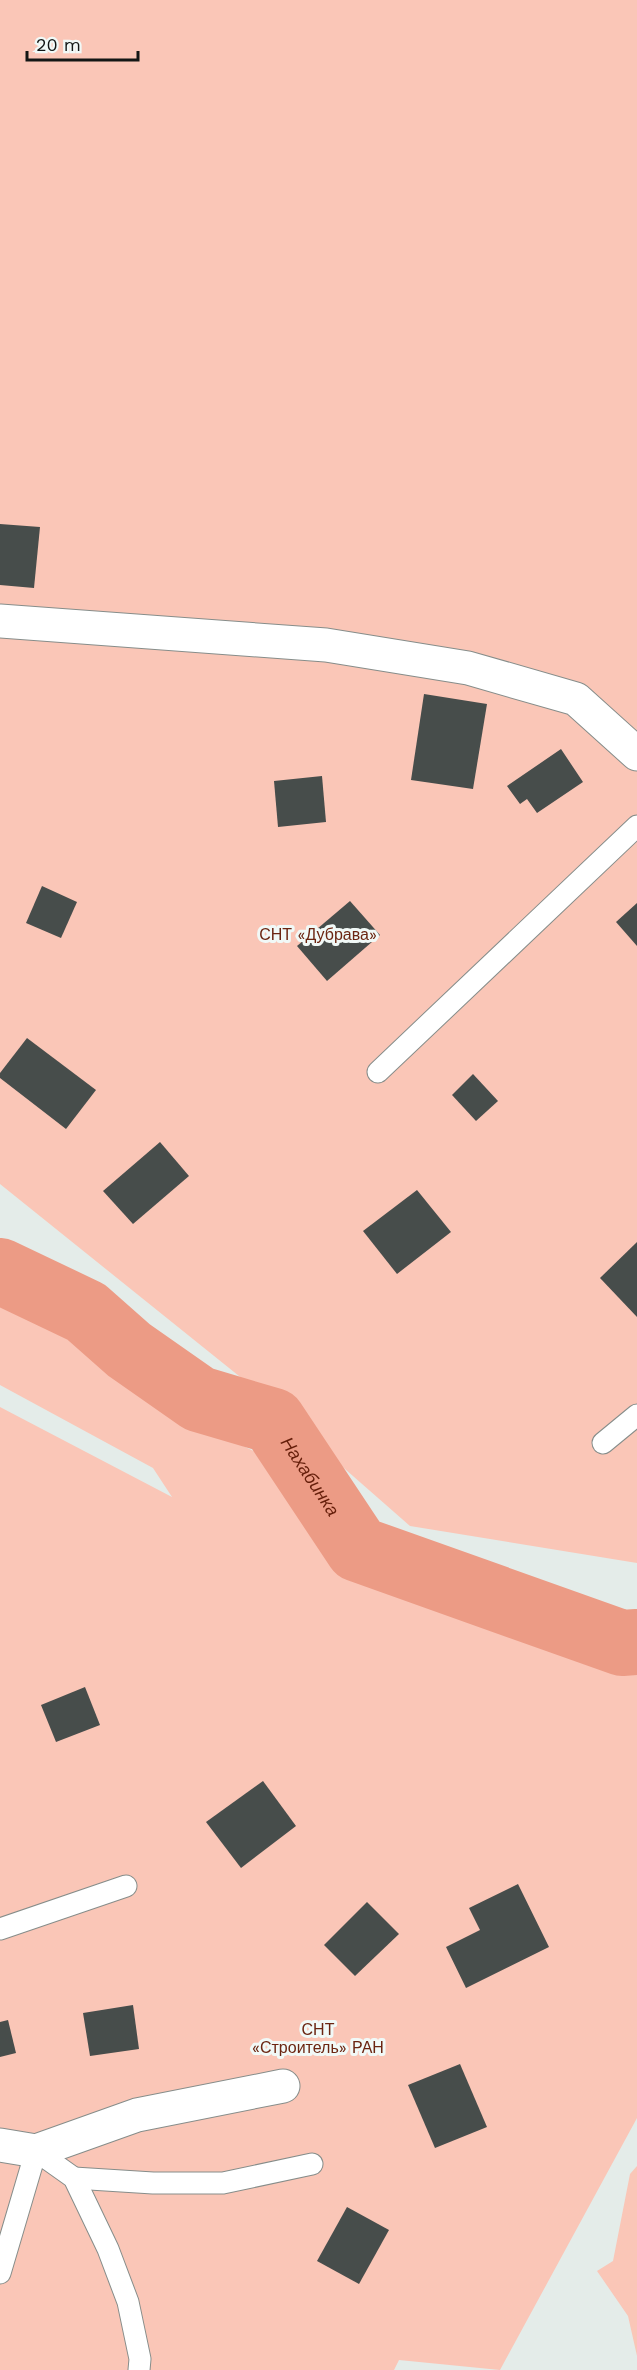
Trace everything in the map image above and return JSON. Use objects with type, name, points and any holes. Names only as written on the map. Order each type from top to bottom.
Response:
[{"type":"street","points":[[0,621],[326,645],[468,668],[576,699],[637,754]]},
{"type":"street","points":[[0,2145],[36,2151],[136,2115],[283,2086]]},
{"type":"lane","points":[[378,1072],[637,826]]},
{"type":"lane","points":[[603,1443],[637,1415]]},
{"type":"lane","points":[[0,1929],[126,1886]]},
{"type":"lane","points":[[0,2273],[36,2151],[74,2178],[108,2249],[128,2302],[140,2359],[139,2370]]},
{"type":"lane","points":[[74,2178],[153,2183],[223,2183],[312,2164]]},
{"type":"green space","name":"СНТ «Дубрава»","points":[[0,0],[637,0],[637,1563],[410,1526],[239,1376],[0,1184]]},
{"type":"green space","name":"СНТ «Строитель» РАН","points":[[0,1285],[38,1308],[188,1428],[229,1439],[268,1458],[302,1486],[322,1523],[350,1558],[384,1582],[429,1595],[477,1599],[522,1618],[556,1642],[594,1661],[637,1660],[637,2118],[500,2370],[399,2360],[394,2370],[0,2370],[0,1407],[172,1497],[153,1468],[0,1385]]},
{"type":"green space","points":[[637,2166],[637,2356],[628,2316],[597,2271],[613,2261],[630,2174]]},
{"type":"building","points":[[0,524],[40,527],[34,588],[0,585]]},
{"type":"building","points":[[424,694],[487,704],[473,789],[411,780]]},
{"type":"building","points":[[561,749],[583,782],[537,813],[527,799],[520,804],[507,786]]},
{"type":"building","points":[[322,776],[326,822],[278,827],[274,781]]},
{"type":"building","points":[[42,886],[77,902],[61,938],[26,923]]},
{"type":"building","points":[[350,901],[380,935],[327,981],[297,946]]},
{"type":"building","points":[[637,903],[637,946],[616,922]]},
{"type":"building","points":[[27,1038],[96,1090],[66,1129],[0,1078],[0,1073]]},
{"type":"building","points":[[473,1074],[498,1101],[476,1121],[452,1095]]},
{"type":"building","points":[[160,1142],[189,1176],[133,1224],[103,1191]]},
{"type":"building","points":[[417,1190],[451,1232],[397,1274],[363,1231]]},
{"type":"building","points":[[637,1242],[637,1317],[600,1278]]},
{"type":"building","points":[[85,1687],[100,1725],[56,1742],[41,1705]]},
{"type":"building","points":[[263,1781],[296,1826],[241,1868],[206,1822]]},
{"type":"building","points":[[518,1884],[549,1947],[466,1988],[446,1947],[480,1930],[469,1908]]},
{"type":"building","points":[[367,1902],[399,1934],[355,1976],[324,1945]]},
{"type":"building","points":[[133,2005],[139,2049],[90,2056],[83,2013]]},
{"type":"building","points":[[8,2020],[16,2053],[0,2057],[0,2022]]},
{"type":"building","points":[[460,2064],[487,2127],[435,2148],[408,2085]]},
{"type":"building","points":[[347,2207],[389,2230],[359,2284],[317,2261]]},
{"type":"waterway","name":"Нахабинка","points":[[0,1271],[86,1312],[129,1350],[199,1399],[273,1421],[358,1549],[622,1643],[637,1642]]}]
